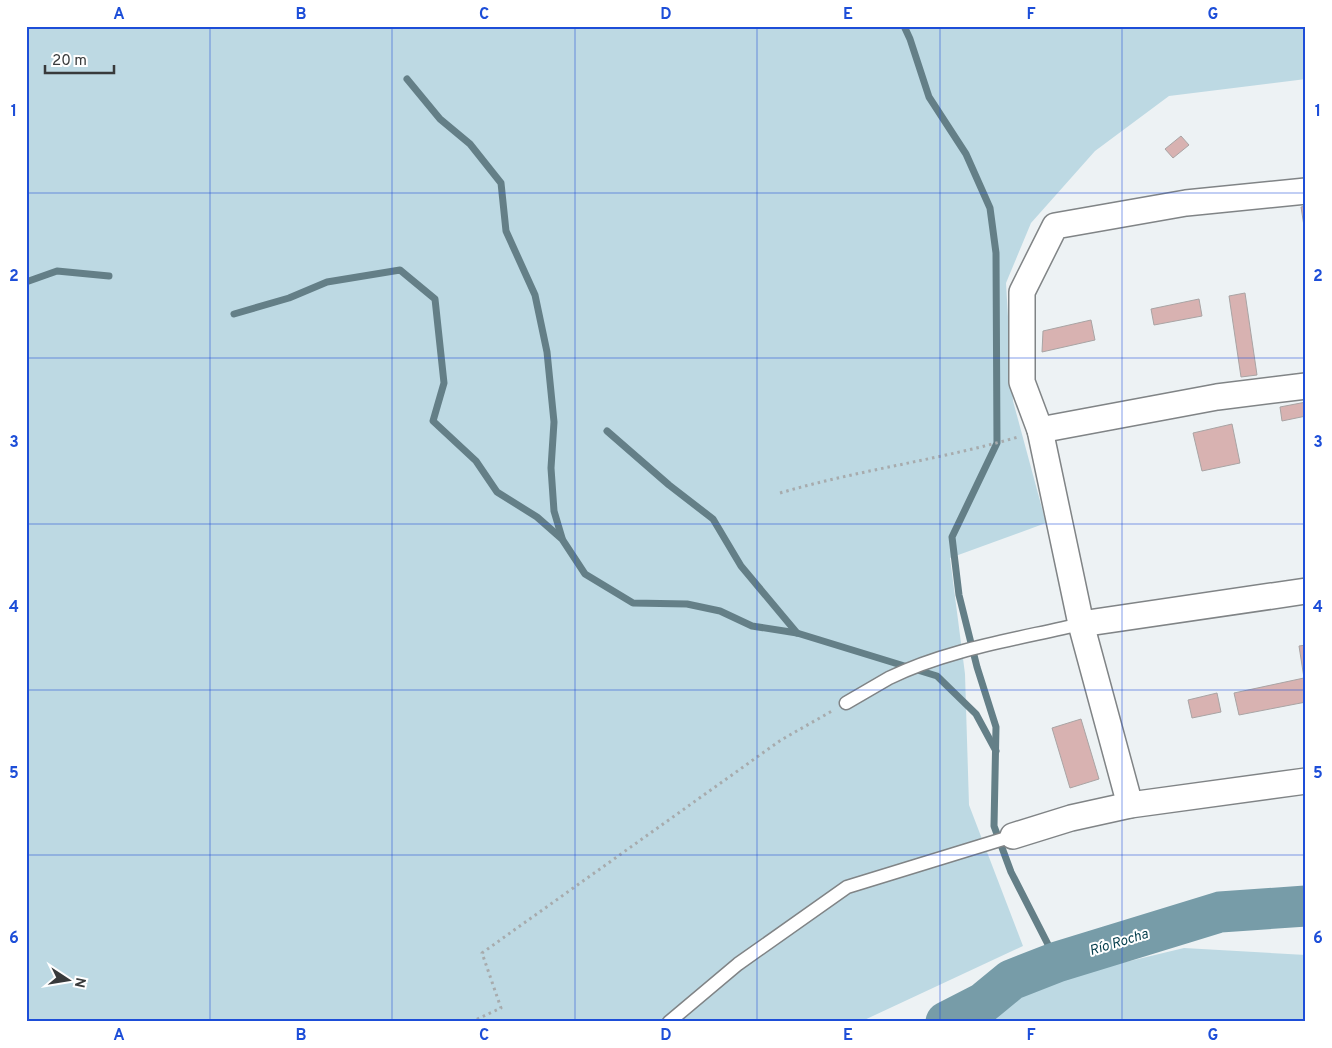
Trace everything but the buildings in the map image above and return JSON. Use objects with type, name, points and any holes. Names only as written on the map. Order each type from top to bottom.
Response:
[{"type":"street","points":[[1130,805],[1082,624],[1040,430],[1022,382],[1022,292],[1054,226],[1186,203],[1306,191]]},
{"type":"street","points":[[1040,430],[1217,397],[1306,386]]},
{"type":"street","points":[[1082,624],[1306,590]]},
{"type":"street","points":[[1013,836],[1071,818],[1130,805],[1306,781]]},
{"type":"lane","points":[[846,703],[890,678],[931,662],[1082,624]]},
{"type":"lane","points":[[669,1022],[738,964],[847,888],[1013,836]]},
{"type":"path","points":[[780,492],[827,479],[955,455],[1040,430]]},
{"type":"path","points":[[471,1022],[501,1008],[482,953],[781,740],[846,703]]},
{"type":"shaded area","points":[[26,26],[1306,26],[1306,79],[1169,96],[1095,151],[1031,223],[1006,283],[1013,401],[1046,523],[950,558],[965,674],[969,805],[1023,946],[860,1022],[26,1022]]},
{"type":"shaded area","points":[[1184,948],[1306,955],[1306,1022],[977,1022],[1021,994],[1084,972]]},
{"type":"waterway","points":[[904,26],[929,97],[966,154],[990,208],[996,253],[997,443],[952,537],[959,595],[977,667],[996,727],[994,826],[1011,872],[1057,962]]},
{"type":"waterway","points":[[407,79],[440,119],[470,144],[501,183],[506,231],[535,295],[547,352],[554,422],[551,468],[554,511],[562,538]]},
{"type":"waterway","points":[[234,314],[289,298],[327,282],[400,270],[435,299],[444,383],[433,421],[476,461],[497,492],[537,517],[562,539],[585,574],[633,603],[687,604],[720,611],[752,626],[797,633],[937,676],[976,714],[996,751]]},
{"type":"waterway","points":[[26,282],[57,271],[109,276]]},
{"type":"waterway","points":[[607,431],[669,485],[713,519],[741,566],[797,633]]},
{"type":"waterway","name":"Río Rocha","points":[[946,1022],[983,1003],[1011,980],[1057,962],[1220,912],[1306,906]]}]
